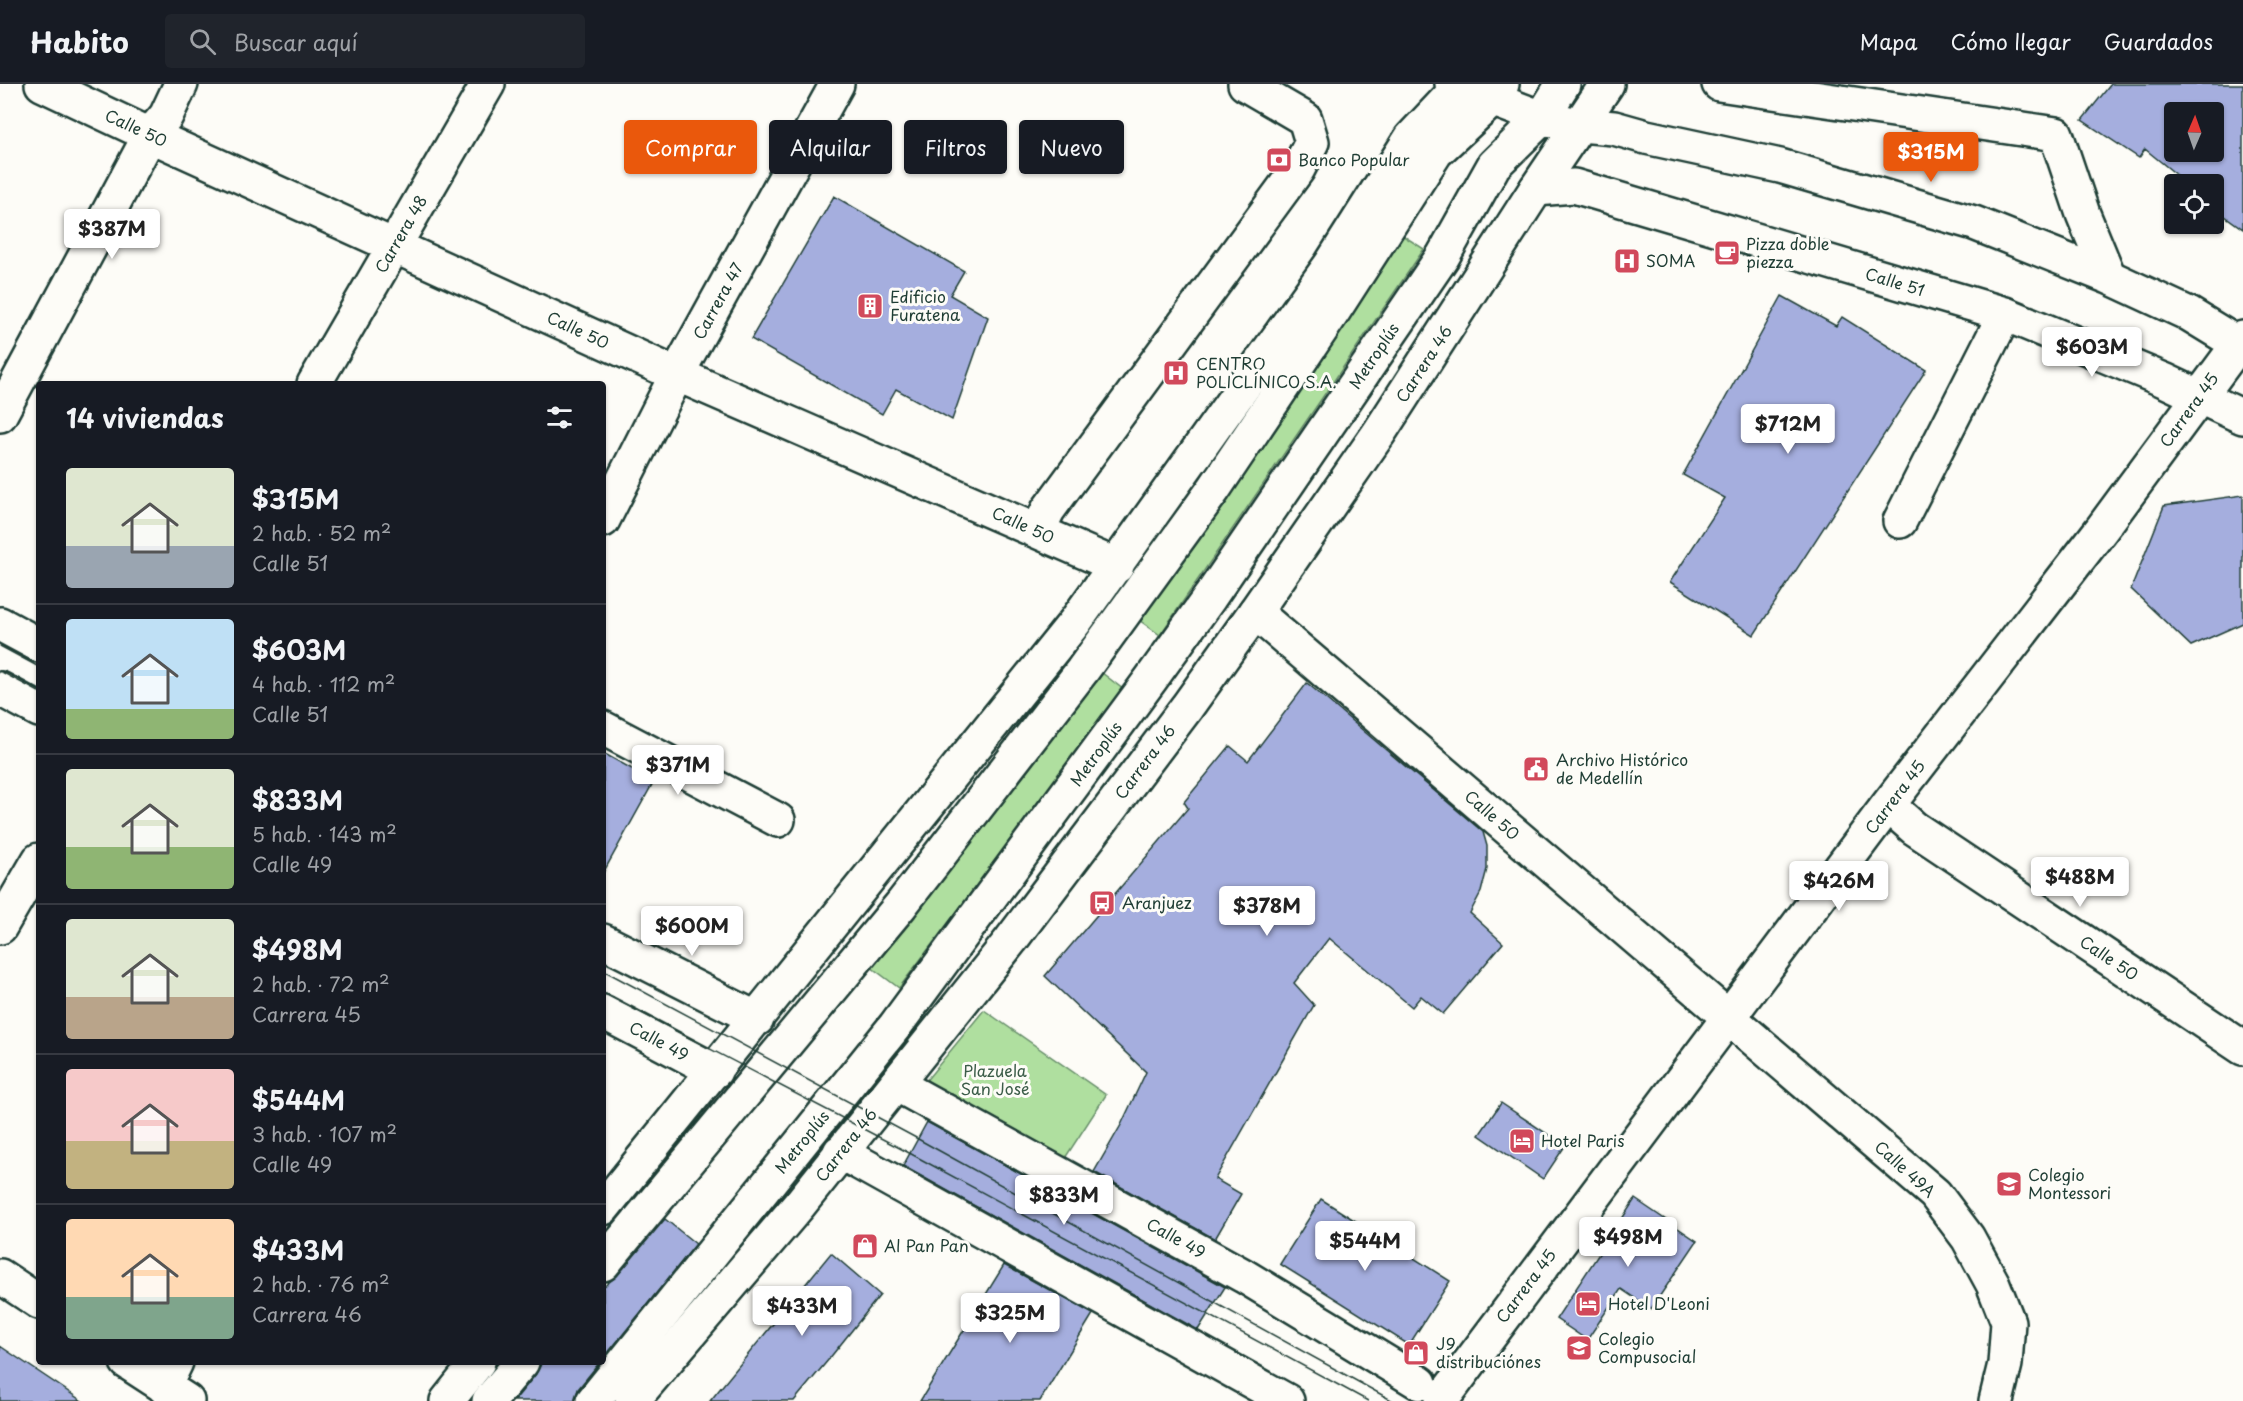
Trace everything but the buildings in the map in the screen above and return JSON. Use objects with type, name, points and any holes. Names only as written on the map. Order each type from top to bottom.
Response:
[{"type":"street","name":"Calle 50","points":[[42,84],[677,374],[1117,566]]},
{"type":"street","points":[[0,415],[150,135],[166,116],[181,84]]},
{"type":"street","name":"Carrera 48","points":[[316,381],[488,84]]},
{"type":"street","name":"Carrera 47","points":[[606,514],[677,374],[837,84]]},
{"type":"street","points":[[1038,531],[1048,510],[1298,169],[1312,142],[1305,119],[1245,84]]},
{"type":"street","name":"Metroplús","points":[[593,1401],[902,1017],[1210,597],[1443,256],[1494,165],[1542,118],[1563,84]]},
{"type":"street","name":"Carrera 46","points":[[632,1401],[800,1203],[1011,940],[1255,612],[1379,433],[1536,189],[1607,84]]},
{"type":"street","points":[[1719,84],[2056,134],[2109,277]]},
{"type":"street","points":[[606,1204],[1076,622],[1331,264],[1411,138],[1458,85],[1497,91],[1542,118],[1614,128],[1780,166],[1974,223],[2109,277],[2189,314],[2242,343]]},
{"type":"street","points":[[606,1260],[901,905],[1075,680],[1214,489],[1333,312],[1436,152],[1497,91]]},
{"type":"street","name":"Calle 51","points":[[1536,189],[1574,186],[2005,314],[2199,395],[2243,417]]},
{"type":"street","points":[[1900,521],[2005,314]]},
{"type":"street","name":"Carrera 45","points":[[1430,1392],[1729,1017],[1888,805],[2101,530],[2199,395],[2242,343]]},
{"type":"street","name":"Calle 50","points":[[1255,612],[1729,1017]]},
{"type":"street","points":[[0,624],[36,643]]},
{"type":"street","points":[[0,689],[36,708]]},
{"type":"street","points":[[606,730],[778,820]]},
{"type":"street","name":"Calle 50","points":[[1888,805],[1914,828],[2243,1048]]},
{"type":"street","points":[[0,927],[36,865]]},
{"type":"street","points":[[606,942],[757,1019]]},
{"type":"street","name":"Calle 49","points":[[606,1014],[715,1071]]},
{"type":"street","name":"Calle 49A","points":[[1729,1017],[1935,1194],[1968,1238],[1993,1284],[2008,1322],[2005,1364],[1996,1401]]},
{"type":"street","name":"Calle 49","points":[[896,1084],[1244,1276],[1430,1392]]},
{"type":"street","points":[[840,1152],[1287,1401]]},
{"type":"street","points":[[0,1276],[36,1300]]},
{"type":"street","points":[[134,1365],[175,1383]]},
{"type":"street","points":[[447,1401],[476,1365]]},
{"type":"street","points":[[489,1401],[519,1365]]},
{"type":"green space","points":[[1402,235],[1424,249],[1160,635],[1139,620]]},
{"type":"green space","points":[[1097,669],[1124,690],[899,988],[871,967]]},
{"type":"green space","name":"Plazuela San José","points":[[984,1010],[1106,1095],[1056,1172],[915,1094]]},
{"type":"tram line","points":[[0,646],[36,665]]},
{"type":"tram line","points":[[0,671],[36,690]]},
{"type":"tram line","points":[[606,972],[918,1139],[1393,1401]]},
{"type":"tram line","points":[[606,995],[915,1156],[1368,1401]]},
{"type":"place","name":"Banco Popular","points":[[1279,160]]},
{"type":"place","name":"Pizza doble piezza","points":[[1727,253]]},
{"type":"place","name":"SOMA","points":[[1627,261]]},
{"type":"place","name":"Edificio Furatena","points":[[870,306]]},
{"type":"place","name":"CENTRO POLICLÍNICO S.A.","points":[[1176,373]]},
{"type":"place","name":"Archivo Histórico de Medellín","points":[[1536,769]]},
{"type":"place","name":"Aranjuez","points":[[1102,903]]},
{"type":"place","name":"Hotel Paris","points":[[1522,1141]]},
{"type":"place","name":"Colegio Montessori","points":[[2009,1184]]},
{"type":"place","name":"Al Pan Pan","points":[[865,1246]]},
{"type":"place","name":"Hotel D'Leoni","points":[[1588,1304]]},
{"type":"place","name":"Colegio Compusocial","points":[[1579,1348]]},
{"type":"place","name":"J9 distribuciónes","points":[[1416,1353]]}]
